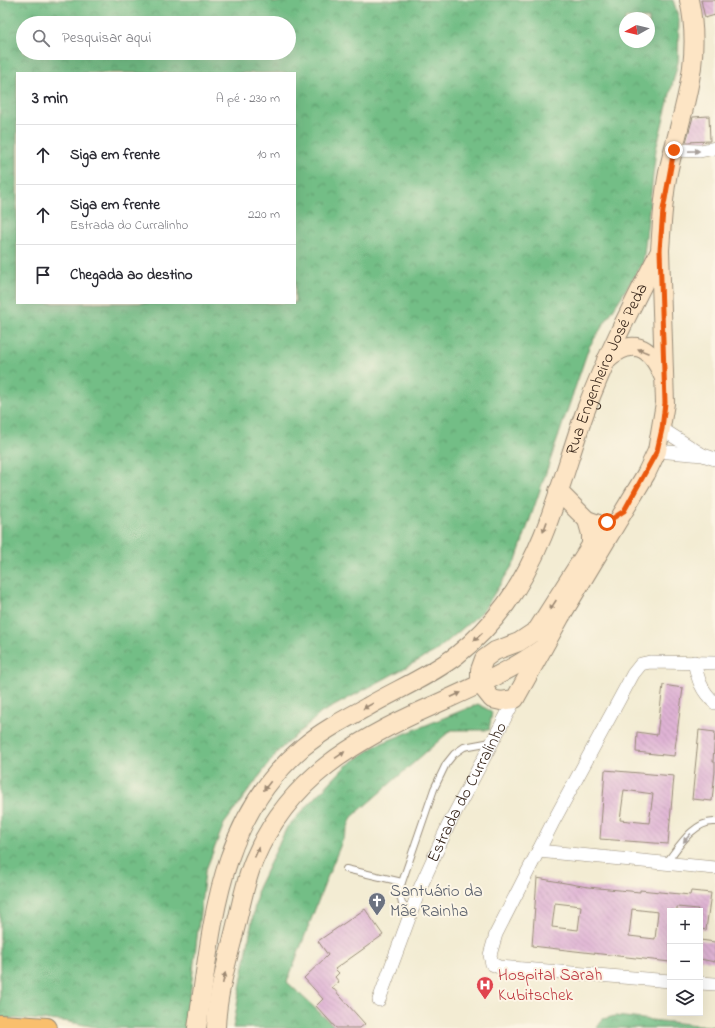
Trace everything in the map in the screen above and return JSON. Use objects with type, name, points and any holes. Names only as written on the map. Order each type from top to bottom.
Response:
[{"type":"main road","points":[[0,1025],[47,1028]]},
{"type":"street","points":[[492,699],[501,701],[515,699],[657,451],[662,429],[665,403],[660,250],[663,210],[674,150],[692,72],[694,54],[693,18],[689,0]]},
{"type":"street","points":[[674,150],[700,151],[715,148]]},
{"type":"street","name":"Rua Engenheiro José Peda","points":[[197,1028],[210,938],[220,885],[237,836],[257,798],[292,757],[316,737],[456,657],[482,633],[519,584],[542,536],[604,362],[660,250]]},
{"type":"street","points":[[604,362],[617,351],[625,347],[643,349],[655,360],[664,381]]},
{"type":"street","points":[[662,429],[709,457]]},
{"type":"street","points":[[657,451],[709,457]]},
{"type":"street","points":[[558,491],[587,520],[594,524],[602,524],[624,511]]},
{"type":"street","points":[[501,722],[497,708],[480,684],[480,670],[484,659],[495,651],[519,642],[537,630],[591,545],[591,534],[587,520]]},
{"type":"street","points":[[216,1028],[222,987],[246,882],[262,841],[287,803],[304,784],[323,767],[363,740],[403,719],[480,684],[524,661],[545,646]]},
{"type":"street","points":[[667,981],[499,967],[492,964],[490,955],[496,934],[538,851],[633,674],[641,664],[650,662],[694,662],[715,664]]},
{"type":"street","points":[[694,662],[700,685],[706,695],[715,703]]},
{"type":"street","name":"Estrada do Curralinho","points":[[379,1000],[411,911],[448,826],[501,722],[515,699]]},
{"type":"street","points":[[538,851],[715,868]]},
{"type":"street","points":[[703,983],[715,984]]},
{"type":"lane","points":[[411,911],[402,904],[400,898],[402,882],[434,789],[446,764],[454,754],[464,747],[491,742]]},
{"type":"lane","points":[[666,863],[691,833],[700,826],[715,822]]},
{"type":"lane","points":[[346,869],[402,882]]},
{"type":"green space","points":[[0,0],[273,0],[273,3],[291,0],[673,0],[679,19],[678,62],[656,149],[643,263],[589,347],[516,560],[483,611],[436,651],[321,713],[278,751],[224,824],[205,872],[186,1028],[101,1028],[63,1021],[0,1018]]},
{"type":"green space","points":[[478,704],[492,712],[489,730],[451,730],[352,817],[287,982],[336,1028],[233,1028],[258,888],[287,827],[346,766],[377,745]]},
{"type":"green space","points":[[615,1016],[715,1028],[597,1028],[603,1019]]},
{"type":"building","points":[[701,0],[715,0],[715,15],[705,18]]},
{"type":"building","points":[[709,116],[710,141],[686,142],[693,117]]},
{"type":"building","points":[[663,685],[683,688],[674,756],[636,752],[637,732],[657,735]]},
{"type":"building","points":[[699,730],[715,732],[713,762],[715,762],[715,771],[712,801],[692,799]]},
{"type":"building","points":[[605,770],[674,776],[668,844],[600,839]],"holes":[[[624,790],[653,794],[649,823],[620,820]]]},
{"type":"building","points":[[537,878],[588,887],[640,892],[640,890],[690,895],[691,891],[711,893],[706,930],[703,930],[703,908],[667,908],[667,962],[532,946]],"holes":[[[555,903],[581,906],[578,930],[552,927]],[[632,909],[658,912],[655,939],[629,936]]]},
{"type":"building","points":[[365,909],[383,935],[335,969],[339,973],[335,977],[339,982],[332,987],[365,1024],[360,1028],[336,1028],[316,1006],[323,999],[304,978],[328,955],[318,941]]},
{"type":"building","points":[[703,940],[715,942],[715,962],[703,960]]},
{"type":"place","name":"Santuário da Mãe Rainha","points":[[377,916]]},
{"type":"place","name":"Hospital Sarah Kubitschek","points":[[485,1000]]},
{"type":"route","points":[[607,522],[624,511],[646,474],[657,451],[662,429],[665,403],[660,250],[666,188],[674,150]]}]
